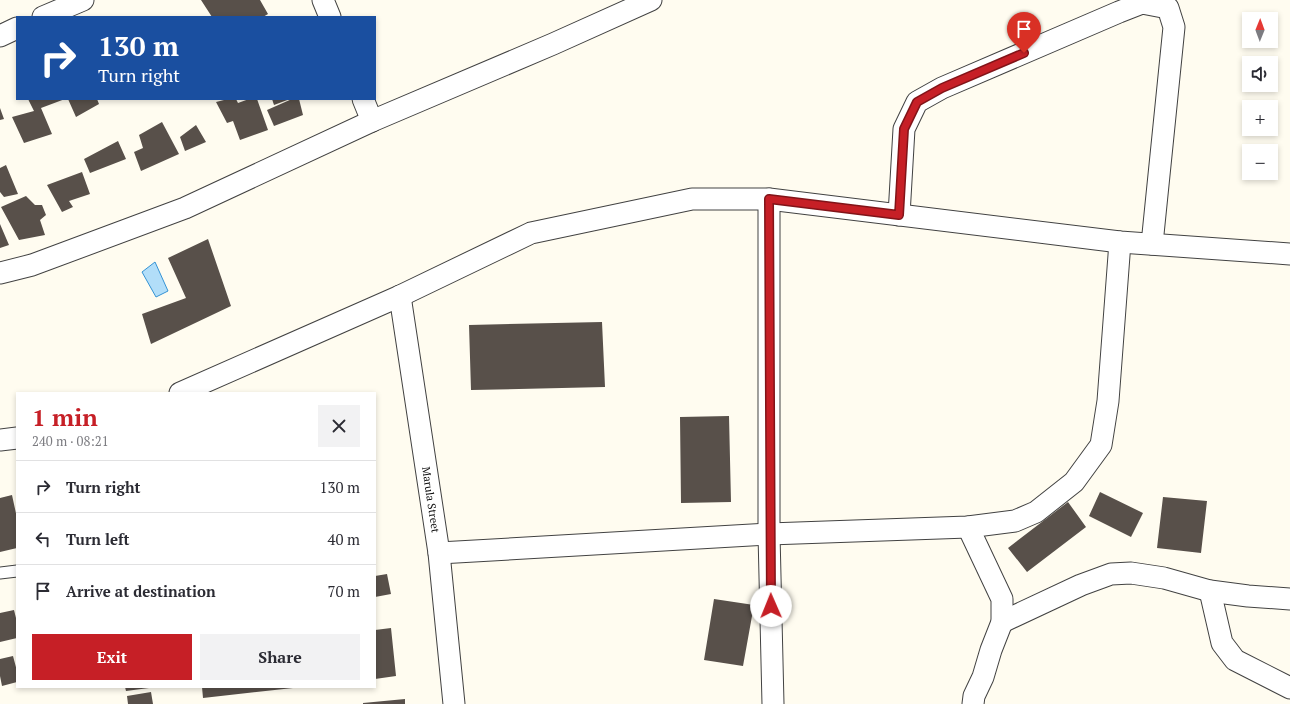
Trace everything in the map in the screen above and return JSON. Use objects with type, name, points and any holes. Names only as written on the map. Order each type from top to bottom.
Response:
[{"type":"street","points":[[45,16],[83,0]]},
{"type":"street","points":[[322,0],[330,16]]},
{"type":"street","points":[[0,273],[32,265],[185,208],[372,121],[553,44],[651,0]]},
{"type":"street","points":[[899,215],[904,129],[917,102],[942,88],[1142,3],[1168,8],[1174,28],[1152,244]]},
{"type":"street","points":[[0,36],[16,28]]},
{"type":"street","points":[[363,100],[372,121]]},
{"type":"street","points":[[182,392],[400,296],[531,233],[692,199],[769,199],[1120,242],[1290,254]]},
{"type":"street","points":[[769,199],[770,534],[773,704]]},
{"type":"street","points":[[439,553],[770,534],[968,526],[1015,521],[1036,512],[1074,482],[1101,445],[1108,400],[1120,242]]},
{"type":"street","name":"Marula Street","points":[[400,296],[439,553],[454,704]]},
{"type":"street","points":[[0,440],[16,438]]},
{"type":"street","points":[[968,526],[1002,599],[1002,622],[991,650],[983,677],[974,696],[973,704]]},
{"type":"street","points":[[1002,622],[1081,585],[1111,574],[1131,573],[1164,578],[1210,591],[1290,599]]},
{"type":"street","points":[[1210,591],[1222,643],[1235,660],[1290,689],[1289,704]]},
{"type":"lane","points":[[0,573],[16,571]]},
{"type":"water","points":[[155,262],[168,291],[156,297],[142,272]]},
{"type":"building","points":[[201,0],[260,0],[268,14],[265,16],[211,16]]},
{"type":"building","points":[[28,100],[62,100],[41,108],[52,134],[24,143],[12,117],[34,111]]},
{"type":"building","points":[[68,100],[97,100],[99,104],[76,117]]},
{"type":"building","points":[[224,100],[236,100],[238,103],[246,100],[257,100],[268,130],[240,140],[233,121],[227,123],[216,102]]},
{"type":"building","points":[[272,100],[287,100],[274,105]]},
{"type":"building","points":[[290,100],[299,100],[303,115],[274,126],[267,110]]},
{"type":"building","points":[[0,108],[4,119],[0,120]]},
{"type":"building","points":[[162,122],[179,154],[141,171],[134,152],[143,148],[139,135]]},
{"type":"building","points":[[196,125],[206,142],[185,151],[180,137]]},
{"type":"building","points":[[118,141],[126,159],[90,173],[84,159]]},
{"type":"building","points":[[6,165],[18,194],[4,197],[0,192],[0,168]]},
{"type":"building","points":[[82,172],[90,194],[69,201],[73,207],[62,212],[47,185]]},
{"type":"building","points":[[26,196],[35,205],[42,205],[46,215],[40,220],[45,235],[19,240],[1,207]]},
{"type":"building","points":[[0,224],[9,245],[0,248]]},
{"type":"building","points":[[208,239],[231,306],[151,344],[142,314],[186,298],[168,258]]},
{"type":"building","points":[[602,322],[605,387],[471,390],[469,325]]},
{"type":"building","points":[[729,416],[731,502],[681,503],[680,417]]},
{"type":"building","points":[[1100,492],[1143,513],[1131,537],[1089,516]]},
{"type":"building","points":[[12,495],[16,513],[16,548],[0,552],[0,498]]},
{"type":"building","points":[[1163,497],[1207,501],[1201,553],[1157,548]]},
{"type":"building","points":[[1068,502],[1086,527],[1027,572],[1008,548]]},
{"type":"building","points":[[387,574],[391,594],[376,597],[376,576]]},
{"type":"building","points":[[714,599],[754,605],[743,666],[704,660]]},
{"type":"building","points":[[14,610],[16,618],[16,638],[0,642],[0,613]]},
{"type":"building","points":[[391,628],[396,676],[376,679],[376,630]]},
{"type":"building","points":[[13,656],[16,667],[16,682],[2,686],[0,676],[0,659]]},
{"type":"building","points":[[125,688],[149,688],[126,691]]},
{"type":"building","points":[[202,688],[293,688],[203,698]]},
{"type":"building","points":[[151,692],[153,704],[128,704],[127,696]]},
{"type":"building","points":[[405,699],[405,704],[363,704],[363,703]]},
{"type":"route","points":[[771,606],[769,518],[769,199],[899,215],[904,129],[917,102],[942,88],[1024,53]]}]
